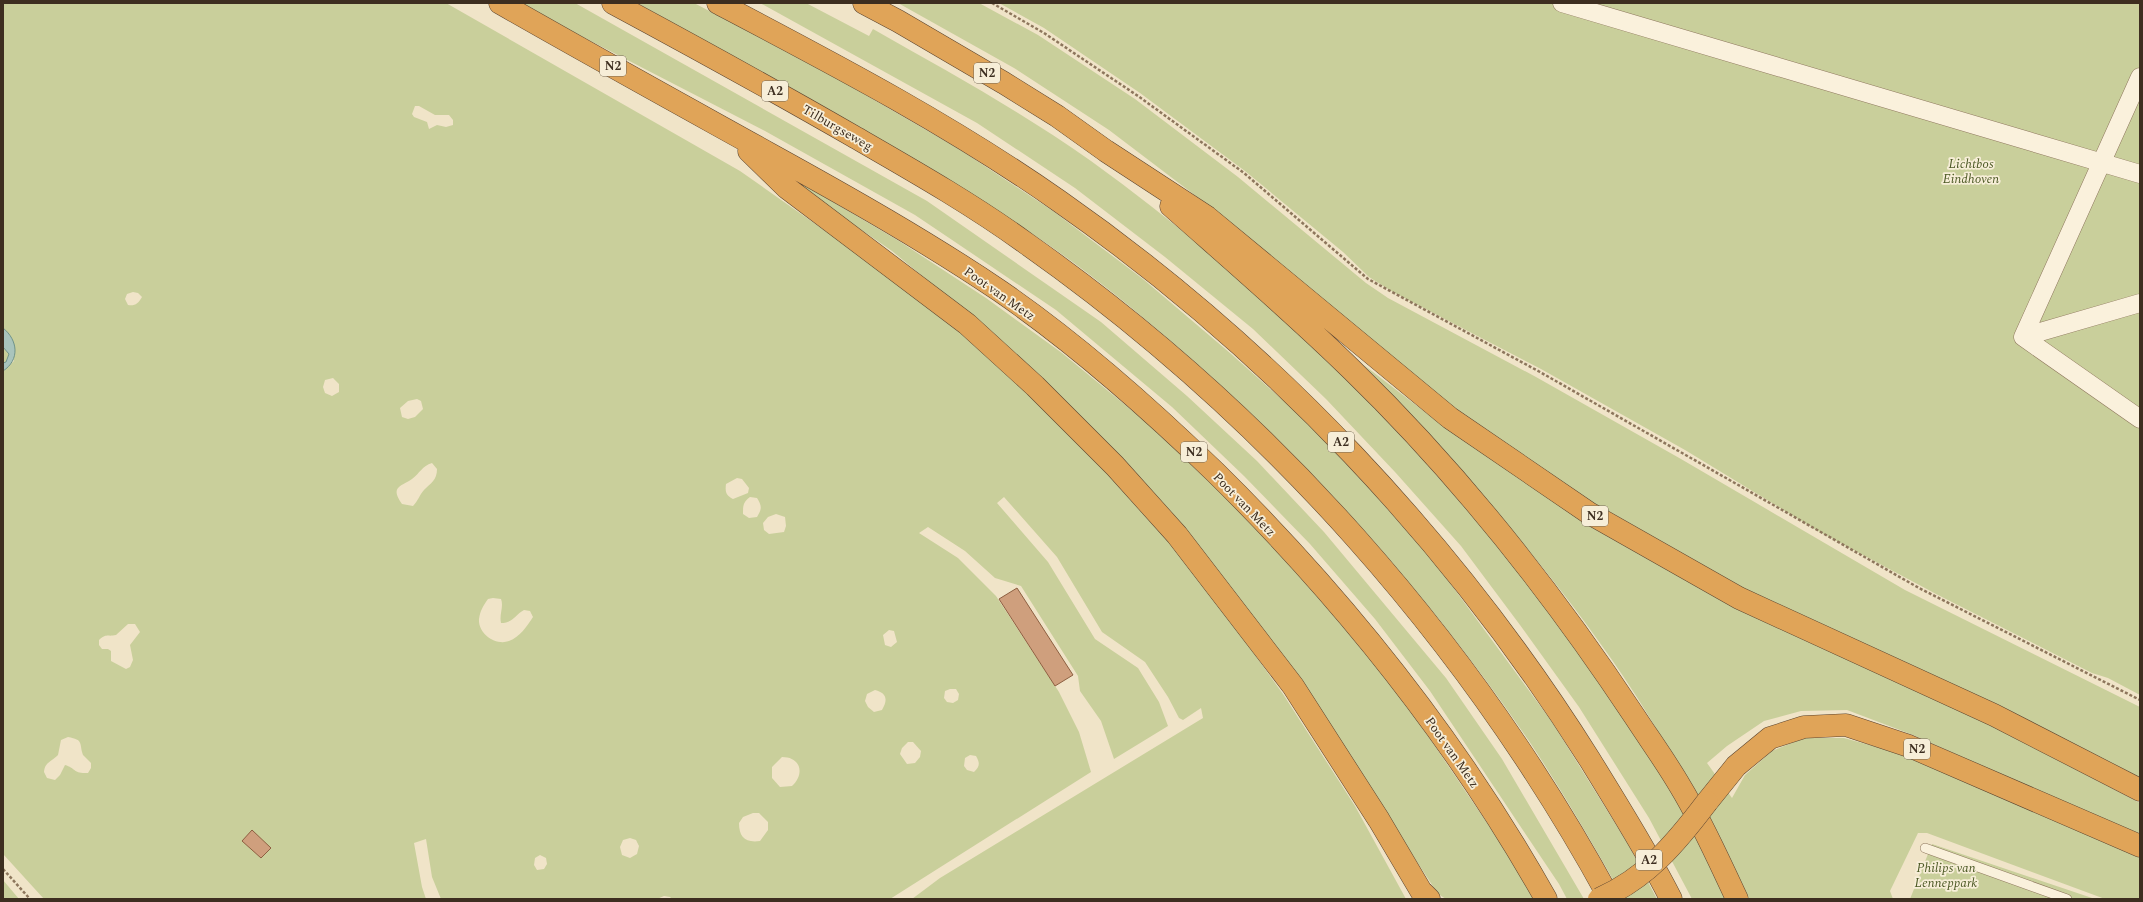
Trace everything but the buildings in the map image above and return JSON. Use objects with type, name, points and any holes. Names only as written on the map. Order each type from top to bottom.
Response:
[{"type":"highway","name":"N2","points":[[500,3],[727,130],[787,188],[967,324],[1035,386],[1115,466],[1177,535],[1294,686],[1379,820],[1421,891],[1429,899]]},
{"type":"highway","name":"Tilburgseweg","points":[[613,3],[787,98],[936,183],[1026,243],[1120,314],[1239,416],[1340,519],[1405,594],[1491,707],[1586,856],[1610,899]]},
{"type":"highway","name":"A2","points":[[718,3],[817,54],[966,139],[1060,201],[1156,274],[1241,346],[1348,448],[1445,559],[1506,636],[1562,716],[1627,820],[1671,899]]},
{"type":"highway","name":"N2","points":[[864,3],[898,21],[1004,83],[1057,116],[1106,151],[1216,223],[1450,418],[1589,513],[1739,598],[1994,715],[2140,790]]},
{"type":"highway","name":"Poot van Metz","points":[[727,130],[898,226],[1001,292],[1087,357],[1167,426],[1300,560],[1396,674],[1467,770],[1525,862],[1546,899]]},
{"type":"highway","name":"N2","points":[[1106,151],[1282,304],[1353,371],[1427,447],[1488,518],[1558,606],[1612,682],[1668,767],[1681,787],[1737,899]]},
{"type":"highway","name":"N2","points":[[1599,899],[1634,879],[1665,855],[1736,766],[1770,738],[1804,727],[1846,725],[1909,746],[2140,846]]},
{"type":"street","points":[[1562,3],[2140,174]]},
{"type":"street","points":[[2023,337],[2140,77]]},
{"type":"street","points":[[2023,337],[2140,303]]},
{"type":"street","points":[[2023,337],[2140,419]]},
{"type":"lane","points":[[1925,848],[2067,899]]},
{"type":"path","points":[[992,3],[1044,33],[1138,96],[1244,173],[1368,279],[1540,372],[1919,588],[2140,700]]},
{"type":"path","points":[[3,869],[30,899]]},
{"type":"green space","points":[[3,3],[446,3],[740,171],[905,287],[960,331],[1027,393],[1108,473],[1171,543],[1227,616],[1283,694],[1355,806],[1406,899],[912,899],[940,878],[1203,718],[1201,708],[1183,720],[1179,718],[1168,697],[1145,662],[1102,632],[1057,557],[1004,497],[997,503],[1048,562],[1095,639],[1138,668],[1159,702],[1168,726],[1114,759],[1101,721],[1080,691],[1078,676],[1021,586],[995,578],[965,551],[928,527],[919,533],[958,558],[996,596],[1059,692],[1079,732],[1091,772],[890,899],[672,899],[664,896],[657,899],[441,899],[432,877],[426,839],[414,843],[422,887],[426,899],[44,899],[3,854],[3,371],[14,361],[3,328]],"holes":[[[415,106],[419,106],[435,115],[449,115],[453,120],[453,125],[446,127],[437,125],[429,129],[427,122],[414,117],[412,114]],[[133,292],[138,293],[142,297],[136,304],[128,305],[125,299],[127,294]],[[333,378],[339,384],[339,392],[332,396],[325,393],[323,387],[325,380]],[[417,399],[421,401],[423,409],[415,417],[408,419],[402,417],[400,408],[408,401]],[[432,463],[437,469],[435,479],[413,506],[402,504],[398,498],[398,488],[415,477],[421,470]],[[737,478],[742,479],[749,488],[748,493],[733,499],[727,495],[726,484]],[[750,497],[757,498],[761,508],[757,517],[749,518],[743,514],[743,506]],[[776,514],[785,517],[786,526],[784,532],[769,534],[764,530],[763,523],[768,517]],[[488,599],[501,599],[501,623],[508,622],[524,610],[530,611],[533,617],[517,637],[509,641],[499,642],[489,638],[481,629],[479,619],[482,609]],[[128,624],[135,624],[140,632],[130,645],[133,660],[130,667],[126,669],[111,661],[111,651],[108,649],[102,649],[99,645],[99,640],[106,636],[116,635]],[[889,630],[894,631],[897,642],[891,647],[885,645],[883,635]],[[956,689],[959,694],[958,700],[953,703],[947,702],[944,698],[945,691]],[[875,690],[884,695],[886,700],[882,710],[874,712],[868,707],[865,701],[867,694]],[[68,737],[79,741],[83,755],[91,763],[91,768],[88,773],[80,773],[65,765],[60,775],[55,780],[47,778],[44,772],[49,762],[58,755],[61,740]],[[908,742],[913,742],[921,751],[920,757],[915,763],[907,764],[900,754],[902,748]],[[970,755],[976,756],[979,763],[977,768],[974,772],[967,770],[964,766],[965,758]],[[782,757],[793,760],[799,767],[799,776],[792,786],[780,787],[772,778],[772,767]],[[753,813],[759,813],[768,822],[768,830],[760,841],[747,840],[740,832],[739,823],[743,817]],[[630,838],[636,840],[639,846],[637,854],[630,858],[622,855],[620,847],[623,840]],[[540,855],[546,858],[547,864],[544,869],[537,870],[534,865],[535,858]]]},
{"type":"green space","points":[[517,3],[575,3],[927,201],[1101,322],[1187,396],[1257,461],[1324,532],[1446,678],[1502,759],[1584,899],[1567,899],[1559,884],[1430,691],[1375,619],[1310,544],[1244,476],[1172,407],[1056,310],[915,215],[765,131]]},
{"type":"green space","points":[[637,3],[694,3],[812,64],[959,149],[1053,211],[1143,279],[1230,353],[1305,420],[1371,490],[1436,564],[1552,722],[1628,844],[1657,899],[1624,899],[1590,839],[1542,760],[1449,631],[1361,527],[1315,477],[1217,382],[1166,337],[1083,270],[1049,245],[983,202],[837,114]]},
{"type":"green space","points":[[760,3],[806,3],[869,36],[873,29],[1011,109],[1091,161],[1159,212],[1225,266],[1289,324],[1351,383],[1410,446],[1467,510],[1521,576],[1572,644],[1637,736],[1673,793],[1701,845],[1726,899],[1692,899],[1649,818],[1579,707],[1461,546],[1395,472],[1326,399],[1253,329],[1165,257],[1075,188],[977,123]]},
{"type":"green space","points":[[898,3],[979,3],[1038,35],[1135,99],[1238,177],[1366,283],[1388,298],[1536,377],[1681,459],[1905,590],[2140,707],[2140,780],[1743,589],[1596,506],[1457,411],[1213,209],[1109,130],[1014,68]]},
{"type":"green space","name":"Lichtbos Eindhoven","points":[[999,3],[2140,3],[2140,695],[2108,678],[2092,673],[1938,595],[1818,531],[1685,450],[1541,369],[1393,292],[1369,277],[1343,252],[1245,171],[1140,93],[1044,28]]},
{"type":"green space","points":[[750,153],[899,241],[986,298],[1062,353],[1152,427],[1223,495],[1289,563],[1407,705],[1531,888],[1535,899],[1446,899],[1438,894],[1297,678],[1242,602],[1184,528],[972,317],[892,251]]},
{"type":"green space","points":[[3,347],[9,354],[6,362],[3,363]]},
{"type":"green space","points":[[1364,365],[1443,426],[1988,724],[2140,803],[2140,837],[1913,735],[1847,710],[1801,711],[1764,721],[1727,746],[1707,763],[1732,798],[1745,775],[1772,751],[1804,738],[1844,738],[1906,755],[2140,857],[2140,899],[2105,899],[1927,833],[1918,833],[1890,891],[1893,899],[1748,899],[1689,786],[1657,730],[1641,703],[1594,635],[1564,594],[1500,516]]},
{"type":"green space","name":"Philips van Lenneppark","points":[[1932,844],[2095,899],[1910,899]]},
{"type":"green space","points":[[3,880],[19,899],[3,899]]},
{"type":"water","points":[[3,328],[12,338],[15,350],[12,361],[3,371],[3,363],[6,362],[9,354],[3,347]]}]
